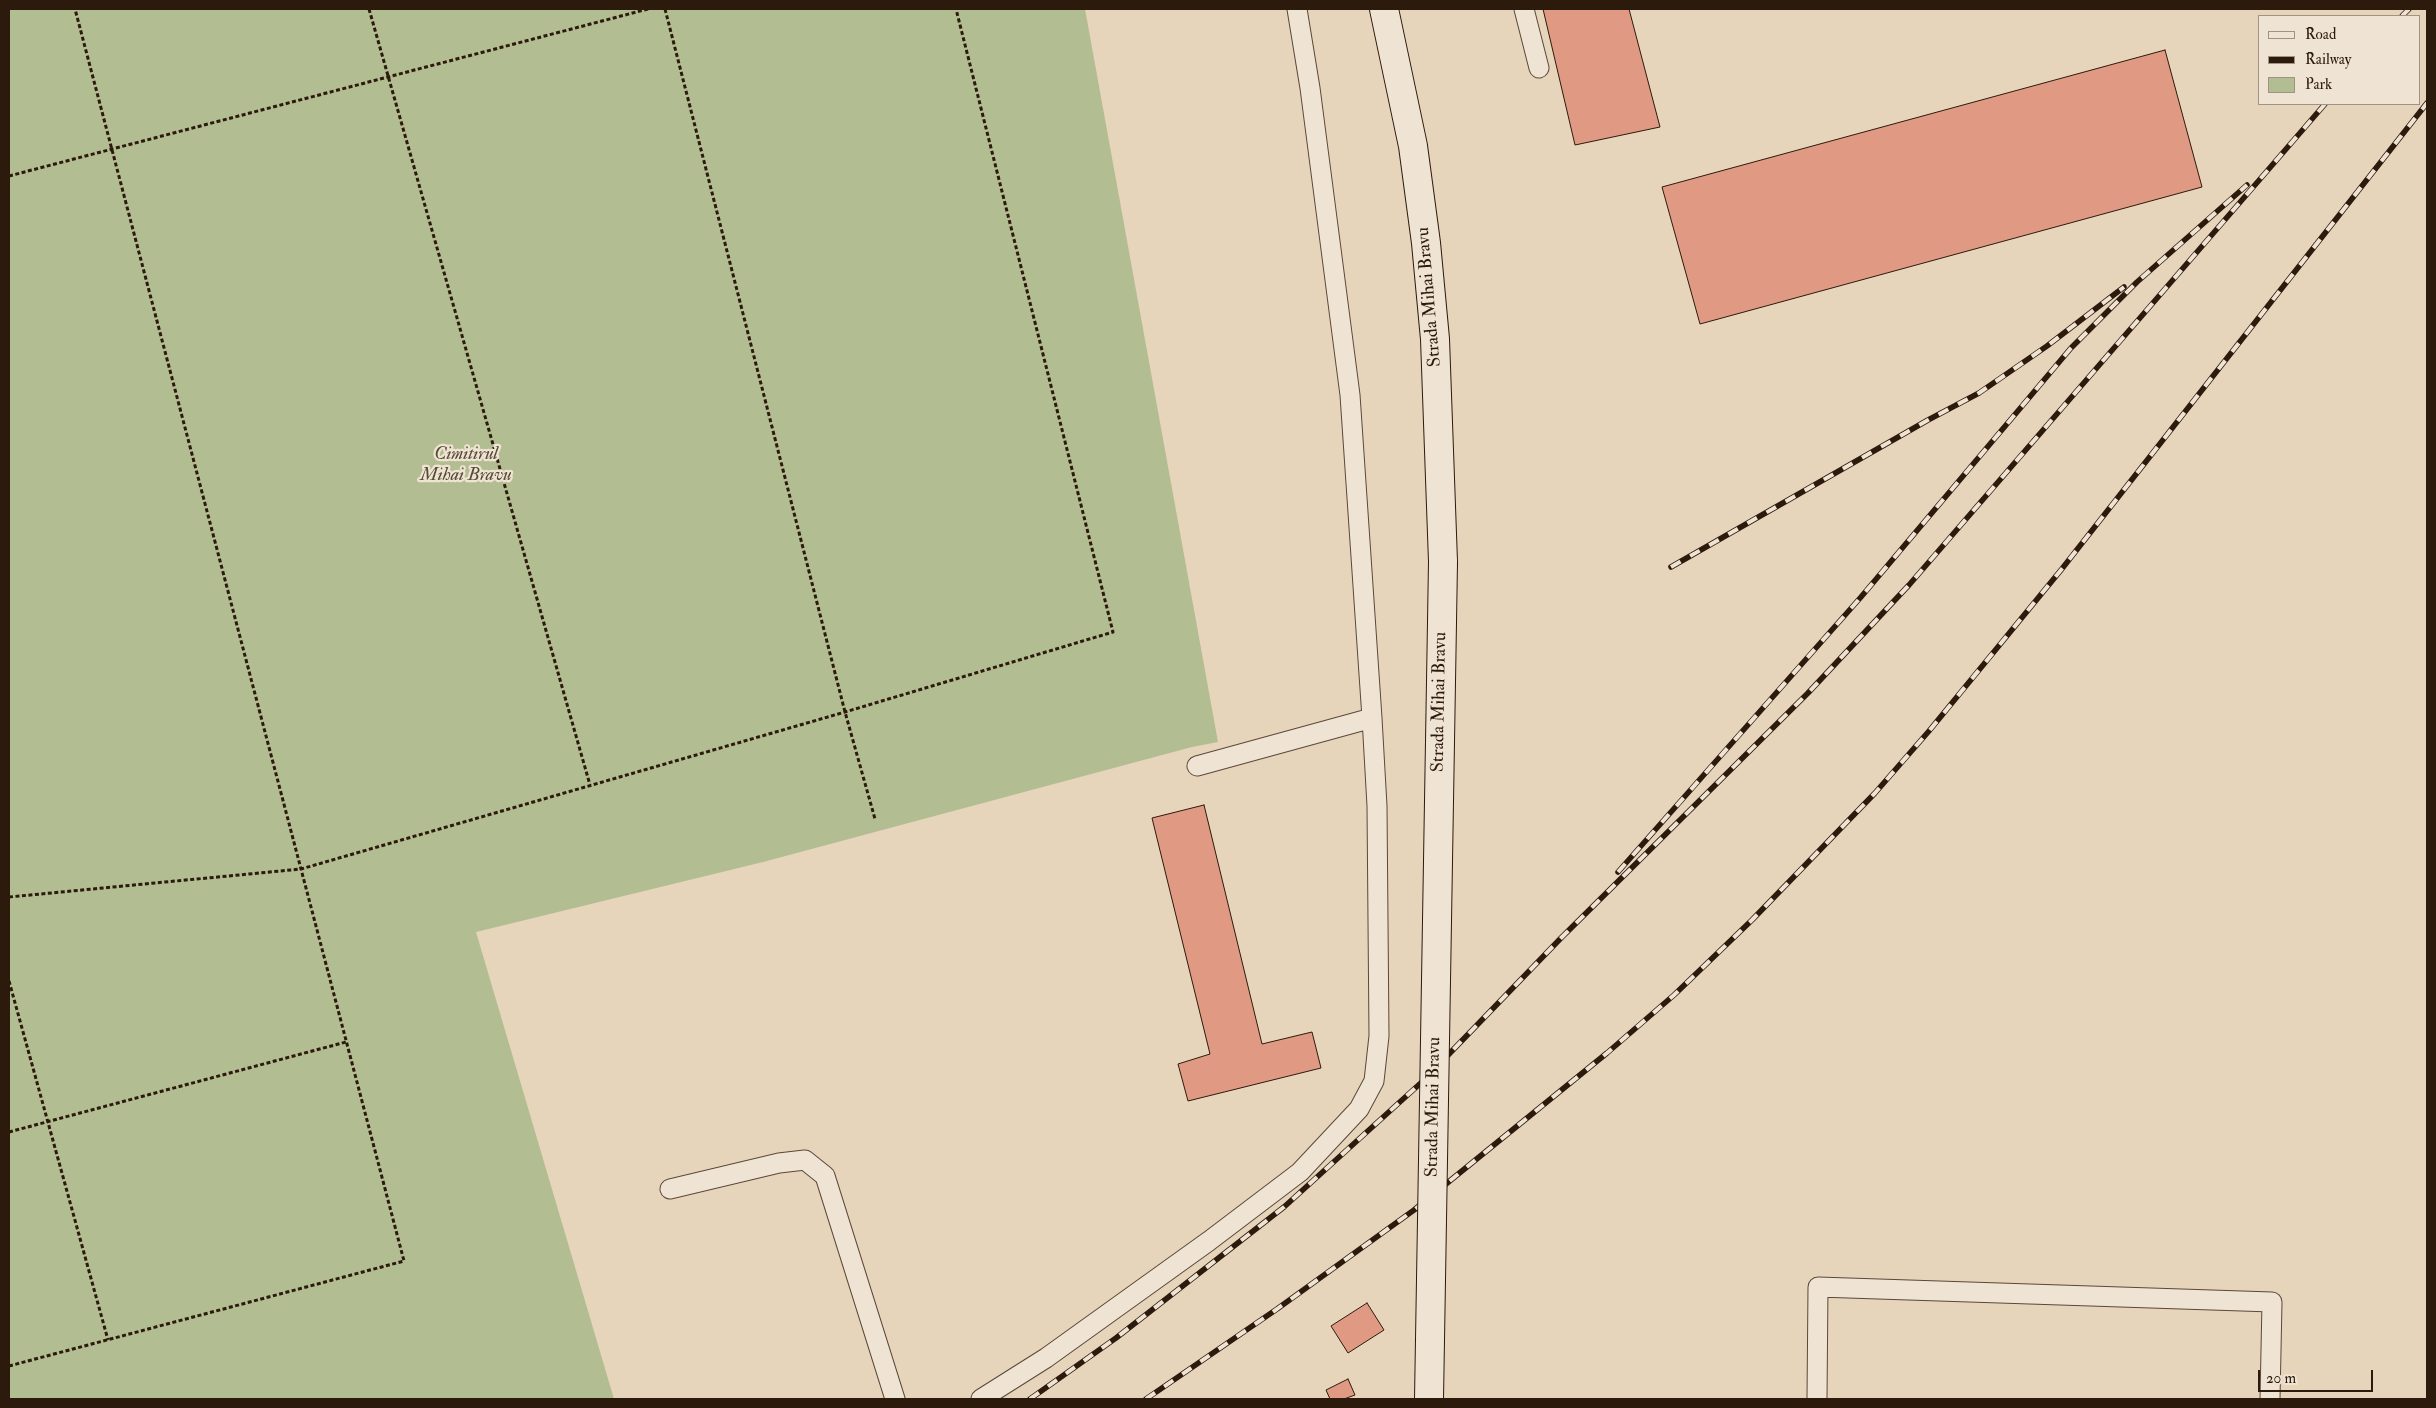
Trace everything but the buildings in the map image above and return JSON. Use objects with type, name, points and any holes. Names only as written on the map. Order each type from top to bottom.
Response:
[{"type":"main road","name":"Strada Mihai Bravu","points":[[1384,9],[1413,146],[1426,243],[1435,339],[1443,562],[1429,1399]]},
{"type":"lane","points":[[981,1399],[1054,1352],[1209,1241],[1300,1172],[1359,1109],[1374,1081],[1379,1036],[1377,806],[1350,395],[1310,88],[1297,9]]},
{"type":"lane","points":[[1524,9],[1538,68]]},
{"type":"lane","points":[[1197,766],[1372,718]]},
{"type":"lane","points":[[670,1189],[779,1163],[805,1160],[825,1176],[894,1399]]},
{"type":"lane","points":[[1817,1399],[1818,1287],[2272,1302],[2270,1399]]},
{"type":"path","points":[[9,1366],[404,1261],[75,9]]},
{"type":"path","points":[[369,9],[590,785]]},
{"type":"path","points":[[9,176],[648,9]]},
{"type":"path","points":[[665,9],[845,712],[875,819]]},
{"type":"path","points":[[9,897],[301,869],[845,712],[1113,632],[956,9]]},
{"type":"path","points":[[9,981],[108,1340]]},
{"type":"path","points":[[9,1132],[346,1042]]},
{"type":"green space","name":"Cimitirul Mihai Bravu","points":[[9,9],[1085,9],[1218,742],[1192,747],[763,862],[476,932],[614,1399],[9,1399]]},
{"type":"railway","points":[[2403,15],[2409,9]]},
{"type":"railway","points":[[1146,1399],[1277,1309],[1414,1210],[1607,1053],[1674,995],[1752,920],[1875,793],[1929,731],[2061,570],[2427,103]]},
{"type":"railway","points":[[1030,1399],[1116,1338],[1284,1207],[1423,1081],[1561,938],[1808,693],[1909,585],[2324,105]]},
{"type":"railway","points":[[1618,872],[1861,597],[2071,348],[2137,282],[2247,185]]},
{"type":"railway","points":[[1671,567],[1928,420],[1979,393],[2047,346],[2124,287]]}]
